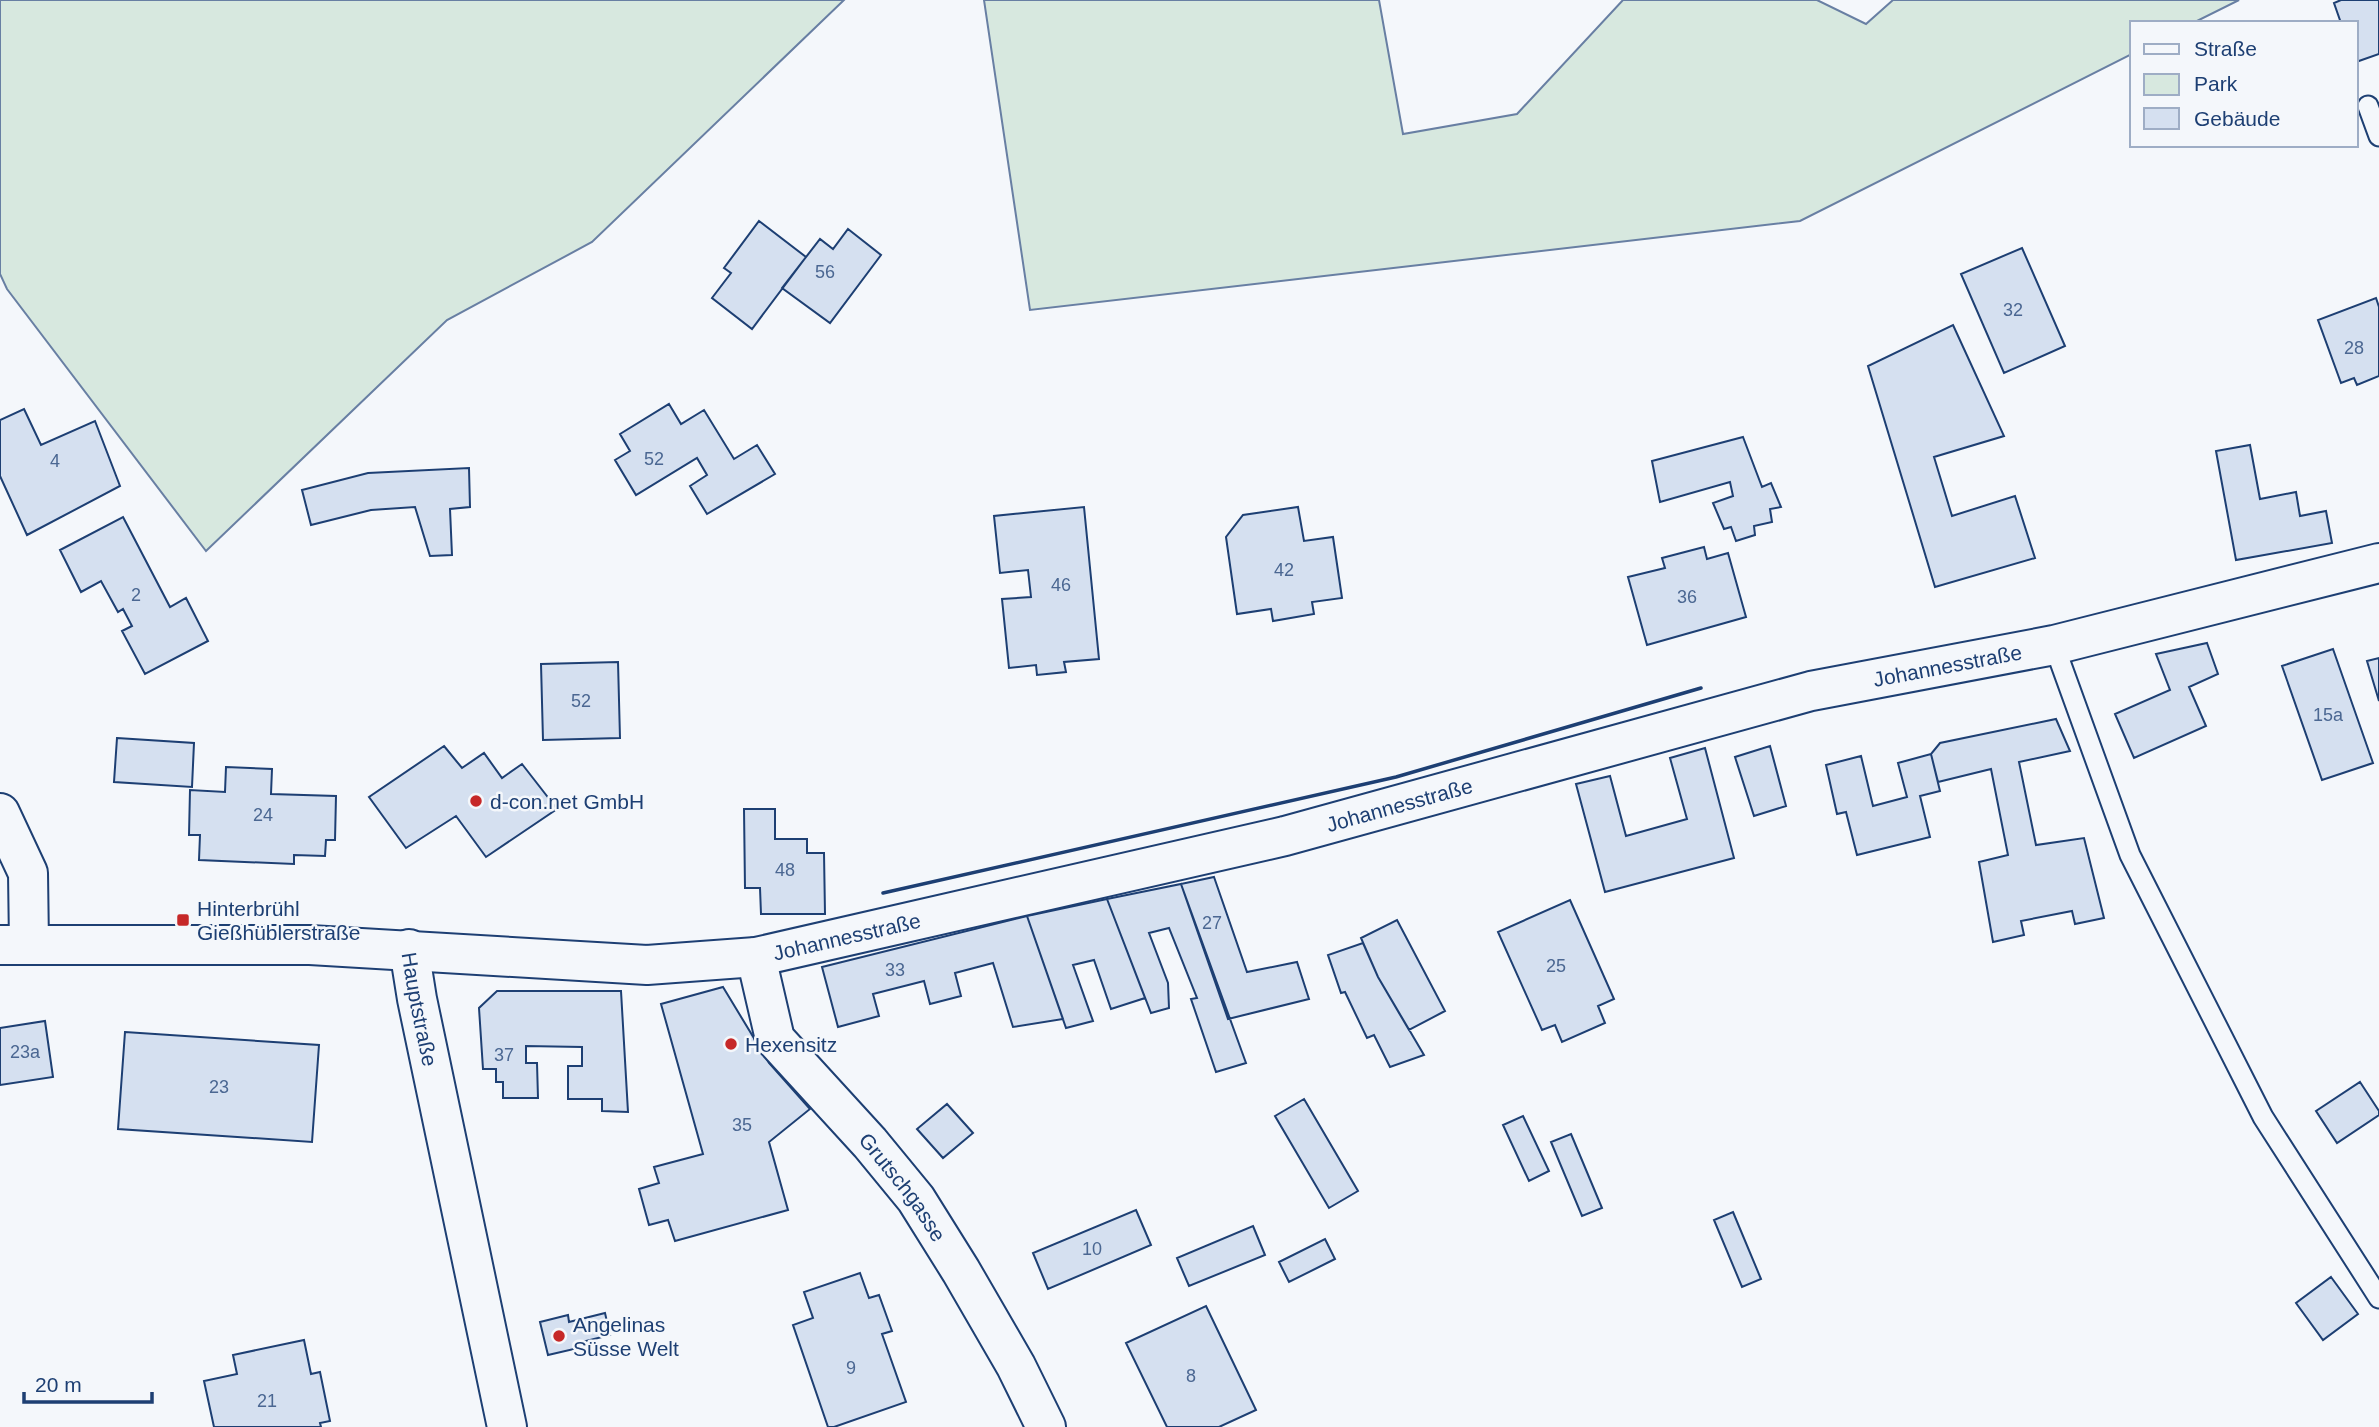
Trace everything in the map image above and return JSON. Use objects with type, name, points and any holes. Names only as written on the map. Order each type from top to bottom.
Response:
[{"type":"main road","name":"Johannesstraße","points":[[409,949],[647,965],[756,957],[1285,836],[1811,691],[2054,645],[2379,563]]},
{"type":"main road","points":[[0,813],[28,873],[15,944]]},
{"type":"main road","name":"Hauptstraße","points":[[15,944],[310,945],[409,949],[507,1427]]},
{"type":"main road","name":"Grutschgasse","points":[[756,957],[775,1039],[870,1143],[916,1199],[1016,1366],[1046,1427]]},
{"type":"lane","points":[[2368,106],[2379,136]]},
{"type":"lane","points":[[2054,645],[2130,855],[2263,1117],[2379,1298]]},
{"type":"green space","points":[[0,0],[844,0],[592,242],[447,320],[206,551],[7,289],[0,274]]},
{"type":"green space","points":[[984,0],[1379,0],[1403,134],[1517,114],[1623,0],[1817,0],[1866,24],[1893,0],[2239,0],[2197,21],[2130,21],[2130,55],[1800,221],[1030,310]]},
{"type":"building","points":[[2341,0],[2379,0],[2379,54],[2358,61],[2358,21],[2340,21],[2334,3]]},
{"type":"building","points":[[759,221],[806,257],[752,329],[712,298],[731,273],[724,268]]},
{"type":"building","points":[[848,229],[881,255],[830,323],[782,288],[820,239],[833,249]]},
{"type":"building","points":[[2022,248],[2065,346],[2004,373],[1961,274]]},
{"type":"building","points":[[2376,298],[2379,307],[2379,376],[2357,385],[2354,378],[2341,383],[2318,320]]},
{"type":"building","points":[[1953,325],[2004,436],[1934,457],[1952,516],[2015,496],[2035,558],[1935,587],[1868,366]]},
{"type":"building","points":[[669,404],[681,424],[704,410],[734,459],[757,445],[775,474],[707,514],[690,486],[707,475],[697,458],[636,495],[615,460],[630,451],[620,434]]},
{"type":"building","points":[[24,409],[41,445],[95,421],[120,486],[27,535],[0,476],[0,420]]},
{"type":"building","points":[[1743,437],[1762,487],[1771,483],[1781,507],[1770,509],[1772,522],[1754,526],[1755,535],[1736,541],[1731,527],[1724,529],[1713,503],[1733,496],[1730,482],[1660,502],[1652,461]]},
{"type":"building","points":[[2250,445],[2260,499],[2296,492],[2300,516],[2326,511],[2332,543],[2236,560],[2216,451]]},
{"type":"building","points":[[469,468],[470,507],[450,509],[452,555],[430,556],[415,507],[371,510],[311,525],[302,490],[368,473]]},
{"type":"building","points":[[1084,507],[1099,659],[1064,662],[1066,672],[1037,675],[1036,665],[1009,668],[1002,599],[1031,597],[1028,570],[1000,573],[994,516]]},
{"type":"building","points":[[1298,507],[1304,541],[1333,537],[1342,598],[1312,602],[1314,614],[1273,621],[1271,609],[1237,614],[1226,537],[1243,515]]},
{"type":"building","points":[[123,517],[170,607],[186,598],[208,641],[145,674],[122,631],[132,626],[123,609],[118,612],[101,581],[81,592],[60,550]]},
{"type":"building","points":[[1704,547],[1707,559],[1728,553],[1746,617],[1647,645],[1628,577],[1665,568],[1662,558]]},
{"type":"building","points":[[2207,643],[2218,674],[2189,687],[2206,726],[2134,758],[2115,714],[2170,690],[2156,654]]},
{"type":"building","points":[[2333,649],[2373,763],[2322,780],[2282,666]]},
{"type":"building","points":[[2379,658],[2379,701],[2367,661]]},
{"type":"building","points":[[618,662],[620,738],[543,740],[541,664]]},
{"type":"building","points":[[2056,719],[2070,751],[2019,762],[2036,845],[2084,838],[2104,918],[2075,924],[2072,911],[2021,921],[2024,935],[1993,942],[1979,862],[2008,855],[1991,769],[1938,782],[1931,754],[1940,743]]},
{"type":"building","points":[[117,738],[194,743],[192,787],[114,782]]},
{"type":"building","points":[[444,746],[462,768],[484,753],[502,778],[522,764],[557,809],[486,857],[456,816],[406,848],[369,797]]},
{"type":"building","points":[[1770,746],[1786,806],[1754,816],[1735,757]]},
{"type":"building","points":[[1705,748],[1734,858],[1605,892],[1576,784],[1610,776],[1626,836],[1687,819],[1670,758]]},
{"type":"building","points":[[1931,754],[1940,791],[1920,796],[1930,837],[1857,855],[1846,812],[1837,814],[1826,765],[1861,756],[1873,806],[1907,797],[1898,763]]},
{"type":"building","points":[[226,767],[272,769],[271,794],[336,796],[335,840],[326,840],[325,856],[294,855],[294,864],[199,860],[200,835],[189,835],[190,790],[225,792]]},
{"type":"building","points":[[744,809],[775,809],[775,839],[807,839],[807,853],[824,853],[825,914],[761,914],[760,888],[745,888]]},
{"type":"building","points":[[1214,877],[1247,972],[1297,962],[1309,999],[1228,1019],[1181,884]]},
{"type":"building","points":[[1181,884],[1246,1063],[1216,1072],[1191,999],[1197,998],[1169,928],[1149,933],[1168,983],[1169,1008],[1151,1013],[1107,899]]},
{"type":"building","points":[[1107,899],[1145,998],[1111,1009],[1094,960],[1073,965],[1093,1021],[1066,1028],[1027,916]]},
{"type":"building","points":[[1570,900],[1614,999],[1598,1006],[1605,1023],[1562,1042],[1555,1025],[1542,1030],[1498,932]]},
{"type":"building","points":[[1027,916],[1063,1019],[1013,1027],[993,963],[955,973],[961,996],[930,1004],[924,981],[873,994],[879,1016],[838,1027],[822,967]]},
{"type":"building","points":[[1397,920],[1445,1011],[1409,1030],[1378,977],[1361,938]]},
{"type":"building","points":[[1363,943],[1378,977],[1424,1055],[1390,1067],[1374,1035],[1367,1038],[1345,992],[1341,993],[1328,955]]},
{"type":"building","points":[[723,987],[769,1063],[810,1109],[769,1142],[788,1210],[675,1241],[668,1220],[649,1225],[639,1189],[659,1183],[654,1167],[703,1154],[661,1004]]},
{"type":"building","points":[[497,991],[621,991],[628,1112],[602,1111],[602,1099],[568,1099],[568,1066],[582,1066],[582,1047],[526,1046],[526,1063],[537,1063],[538,1098],[503,1098],[503,1082],[496,1082],[496,1069],[483,1069],[479,1008]]},
{"type":"building","points":[[45,1021],[53,1077],[0,1085],[0,1028]]},
{"type":"building","points":[[125,1032],[319,1045],[312,1142],[118,1129]]},
{"type":"building","points":[[2360,1082],[2379,1115],[2337,1143],[2316,1111]]},
{"type":"building","points":[[1304,1099],[1358,1191],[1329,1208],[1275,1116]]},
{"type":"building","points":[[947,1104],[973,1133],[943,1158],[917,1129]]},
{"type":"building","points":[[1523,1116],[1549,1171],[1529,1181],[1503,1125]]},
{"type":"building","points":[[1571,1134],[1602,1208],[1582,1216],[1551,1142]]},
{"type":"building","points":[[1136,1210],[1151,1245],[1048,1289],[1033,1253]]},
{"type":"building","points":[[1733,1212],[1761,1279],[1742,1287],[1714,1220]]},
{"type":"building","points":[[1253,1226],[1265,1255],[1189,1286],[1177,1258]]},
{"type":"building","points":[[1325,1239],[1335,1259],[1289,1282],[1279,1262]]},
{"type":"building","points":[[860,1273],[869,1298],[879,1295],[892,1331],[882,1334],[906,1402],[828,1427],[793,1325],[813,1318],[804,1292]]},
{"type":"building","points":[[2331,1277],[2358,1314],[2323,1340],[2296,1303]]},
{"type":"building","points":[[1206,1306],[1256,1410],[1219,1427],[1167,1427],[1126,1343]]},
{"type":"building","points":[[605,1313],[610,1335],[574,1344],[574,1349],[548,1355],[540,1322],[568,1315],[569,1322]]},
{"type":"building","points":[[304,1340],[311,1374],[320,1372],[330,1421],[320,1423],[321,1427],[214,1427],[204,1381],[237,1374],[233,1355]]},
{"type":"wall","points":[[883,893],[1396,777],[1701,688]]},
{"type":"place","name":"d-con.net GmbH","points":[[476,801]]},
{"type":"place","name":"Hinterbrühl Gießhüblerstraße","points":[[183,920]]},
{"type":"place","name":"Hexensitz","points":[[731,1044]]},
{"type":"place","name":"Angelinas Süsse Welt","points":[[559,1336]]}]
